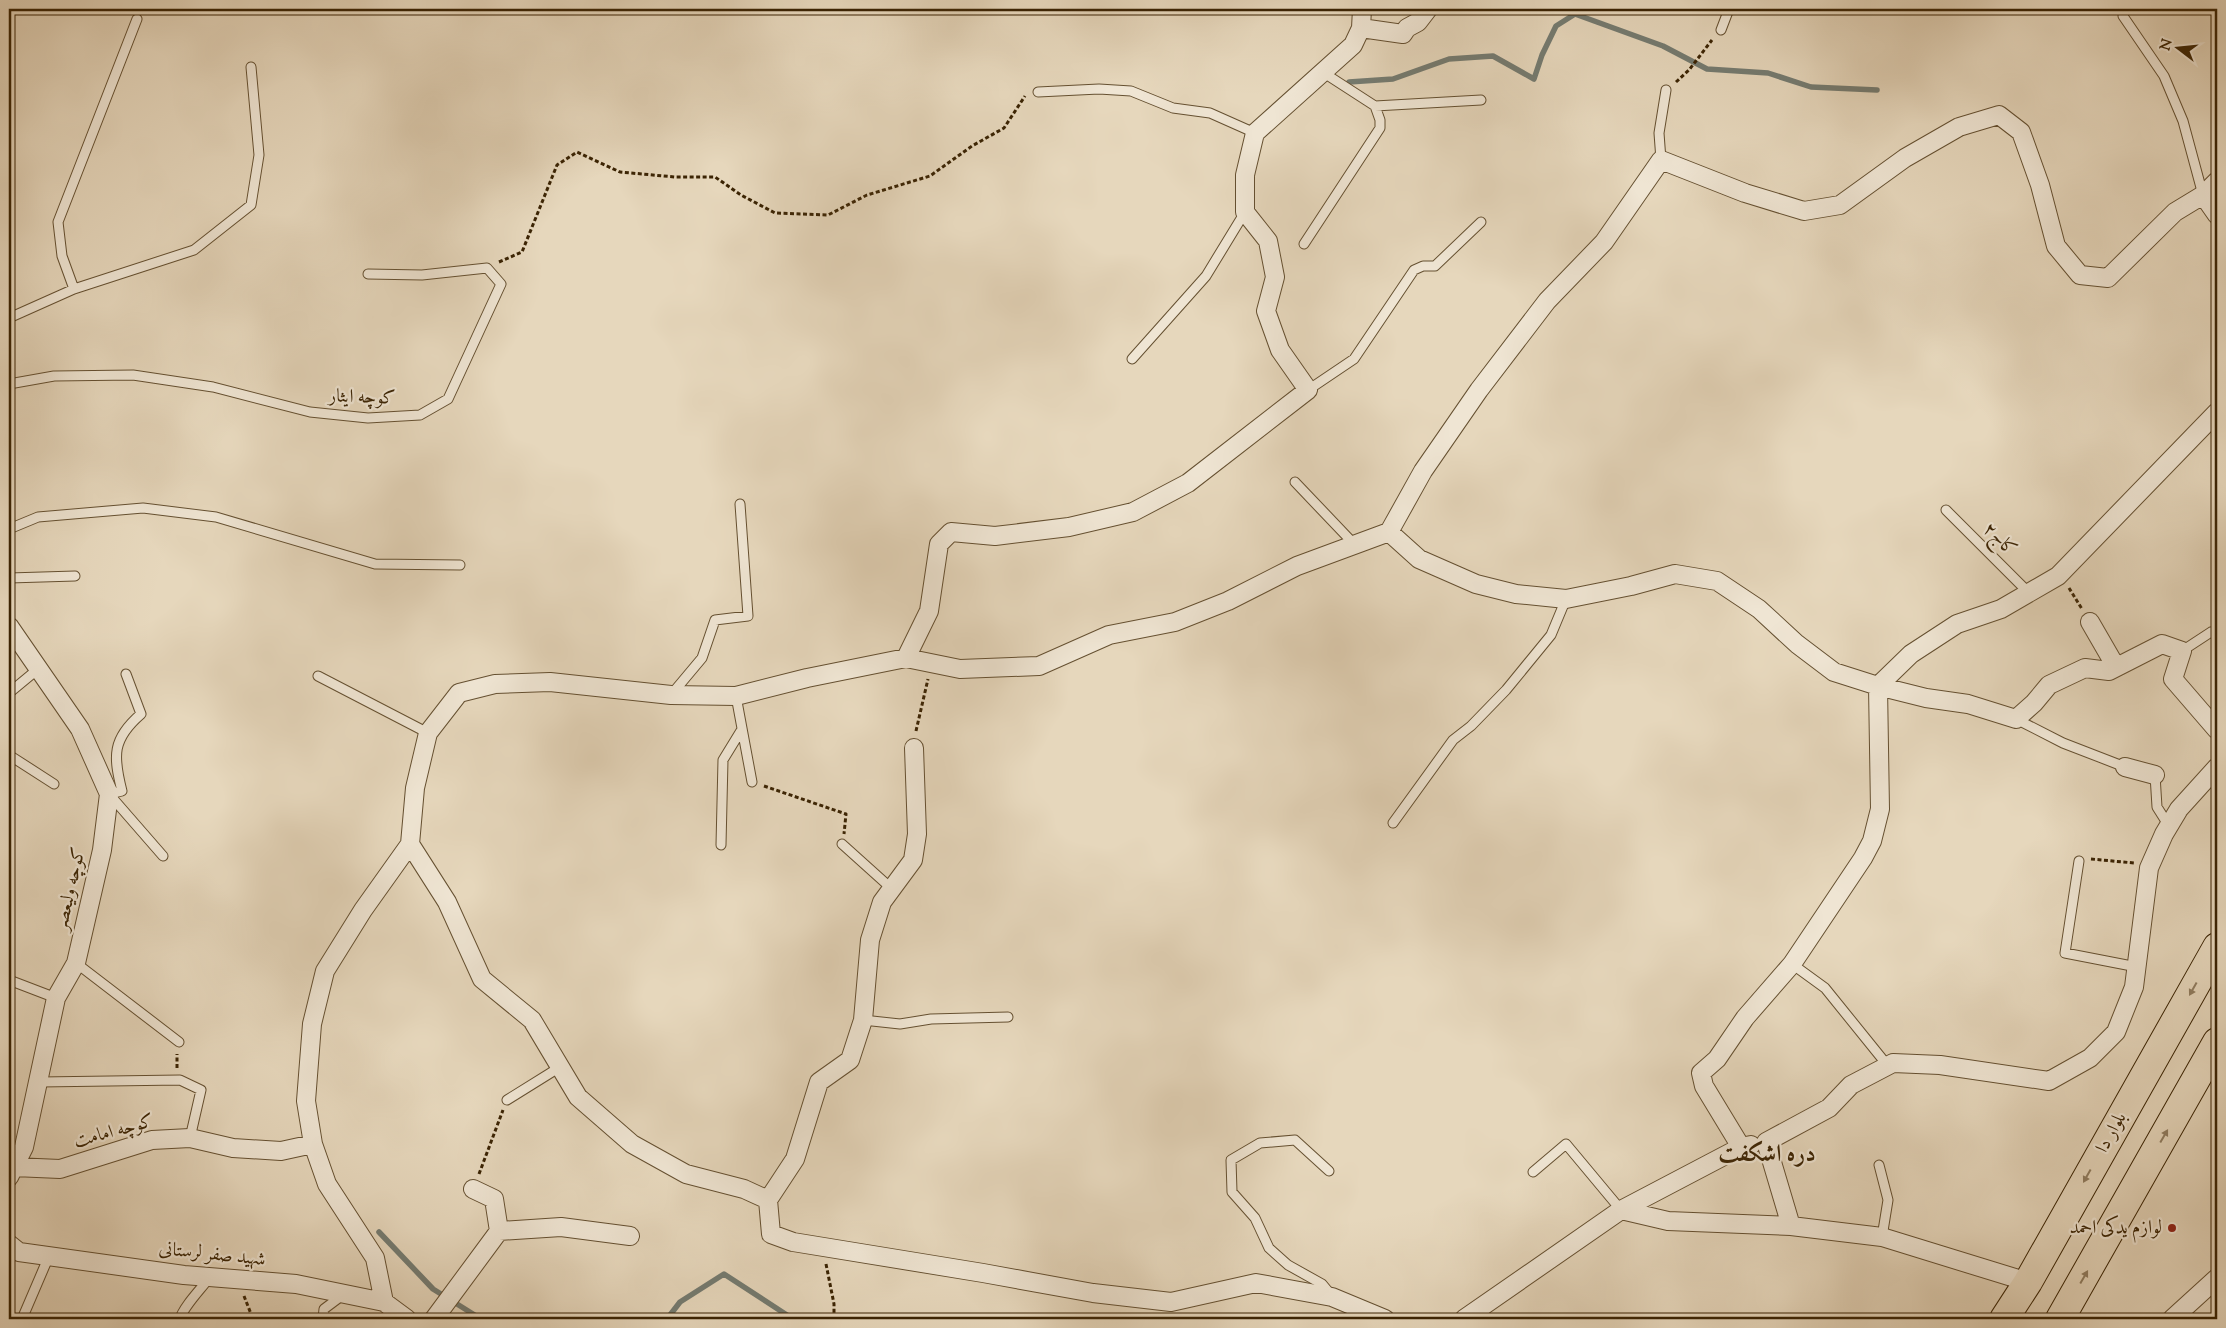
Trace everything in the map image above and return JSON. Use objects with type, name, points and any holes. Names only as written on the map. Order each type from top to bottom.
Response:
[{"type":"main road","name":"بلوار دا","points":[[2004,1319],[2028,1282],[2217,947]]},
{"type":"main road","points":[[2060,1319],[2217,1042]]},
{"type":"street","points":[[906,658],[929,611],[940,544],[951,532],[995,536],[1069,527],[1133,512],[1188,483],[1308,390],[1280,350],[1266,311],[1275,277],[1268,241],[1245,212],[1245,175],[1255,133],[1324,74],[1353,45],[1361,28],[1362,9]]},
{"type":"street","points":[[1361,28],[1403,34],[1407,28],[1418,22],[1428,9]]},
{"type":"street","points":[[384,1302],[375,1258],[327,1184],[313,1144],[306,1101],[312,1024],[325,971],[363,910],[410,844],[415,788],[428,733],[459,693],[495,684],[550,682],[670,695],[736,696],[808,678],[906,658],[960,669],[1039,666],[1109,635],[1175,622],[1228,601],[1297,566],[1389,532],[1423,471],[1479,390],[1548,301],[1604,242],[1661,160],[1745,193],[1804,211],[1840,205],[1905,158],[1959,127],[1999,115],[2021,132],[2040,185],[2056,246],[2080,275],[2108,278],[2175,212],[2203,195],[2217,181]]},
{"type":"street","points":[[2203,195],[2217,215]]},
{"type":"street","points":[[1741,1147],[1704,1086],[1701,1072],[1717,1059],[1745,1018],[1792,964],[1863,858],[1872,841],[1880,809],[1878,686],[1910,654],[1957,624],[2001,609],[2060,574],[2217,412]]},
{"type":"street","points":[[1389,532],[1419,559],[1476,584],[1516,594],[1566,599],[1631,586],[1675,574],[1717,581],[1759,609],[1797,644],[1834,672],[1878,686],[1926,698],[1968,704],[2016,719],[2034,703],[2049,685],[2085,668],[2109,670],[2162,644],[2182,651],[2173,679],[2217,730]]},
{"type":"street","points":[[2090,622],[2116,667]]},
{"type":"street","points":[[9,626],[80,729],[109,794]]},
{"type":"street","points":[[914,748],[917,834],[913,860],[882,902],[870,940],[863,1020],[850,1060],[819,1082],[795,1158],[768,1200],[771,1234],[793,1242],[822,1247],[1093,1293],[1171,1302],[1256,1283],[1332,1296],[1385,1319]]},
{"type":"street","points":[[2125,767],[2155,775]]},
{"type":"street","points":[[1464,1319],[1484,1314],[1621,1210],[1741,1147],[1766,1142],[1829,1108],[1851,1085],[1893,1063],[1940,1065],[2049,1081],[2090,1058],[2116,1032],[2134,987],[2149,868],[2179,809],[2217,767]]},
{"type":"street","name":"کوچه ولیعصر","points":[[11,1172],[24,1147],[40,1082],[56,998],[76,964],[102,850],[109,794]]},
{"type":"street","points":[[410,844],[447,902],[482,979],[532,1020],[578,1097],[632,1144],[686,1174],[744,1189],[768,1200]]},
{"type":"street","name":"کوچه امامت","points":[[11,1172],[60,1169],[152,1140],[190,1138],[233,1148],[282,1151],[313,1144]]},
{"type":"street","points":[[1766,1142],[1790,1226]]},
{"type":"street","points":[[438,1313],[499,1231],[494,1199],[473,1189]]},
{"type":"street","points":[[1621,1210],[1668,1221],[1790,1226],[1882,1237],[2028,1282]]},
{"type":"street","points":[[499,1231],[561,1227],[630,1236]]},
{"type":"street","name":"شهید صفر لرستانی","points":[[9,1244],[19,1252],[210,1277],[296,1284],[384,1302],[407,1319]]},
{"type":"street","points":[[2172,1319],[2217,1278]]},
{"type":"lane","points":[[1722,30],[1728,9]]},
{"type":"lane","points":[[2123,16],[2164,76],[2183,122],[2203,195]]},
{"type":"lane","points":[[74,289],[62,256],[58,222],[137,19]]},
{"type":"lane","points":[[9,318],[74,289],[194,250],[251,204],[259,155],[251,67]]},
{"type":"lane","points":[[1324,74],[1375,106],[1481,100]]},
{"type":"lane","points":[[1038,92],[1099,89],[1131,91],[1173,108],[1210,114],[1255,133]]},
{"type":"lane","points":[[1661,160],[1659,133],[1666,90]]},
{"type":"lane","points":[[1304,244],[1380,128],[1380,120],[1375,106]]},
{"type":"lane","points":[[1132,359],[1206,276],[1245,212]]},
{"type":"lane","points":[[1308,390],[1354,359],[1414,270],[1423,266],[1435,266],[1481,222]]},
{"type":"lane","points":[[368,274],[422,275],[488,268]]},
{"type":"lane","name":"کوچه ایثار","points":[[9,384],[54,376],[133,375],[213,387],[310,412],[368,418],[420,415],[448,399],[479,336],[501,284],[488,268]]},
{"type":"lane","points":[[1295,482],[1356,544]]},
{"type":"lane","points":[[670,695],[702,658],[715,620],[748,616],[740,504]]},
{"type":"lane","points":[[9,529],[38,517],[143,508],[216,517],[375,564],[460,565]]},
{"type":"lane","name":"کاج۲","points":[[1946,510],[2029,593]]},
{"type":"lane","points":[[9,578],[75,576]]},
{"type":"lane","points":[[1394,823],[1453,740],[1471,726],[1506,690],[1551,636],[1566,599]]},
{"type":"lane","points":[[2182,651],[2210,632],[2217,631]]},
{"type":"lane","points":[[9,693],[38,669]]},
{"type":"lane","points":[[126,674],[141,714],[132,722],[118,741],[115,766],[122,791],[109,794],[163,856]]},
{"type":"lane","points":[[318,676],[428,733]]},
{"type":"lane","points":[[736,696],[752,782]]},
{"type":"lane","points":[[2016,719],[2063,743],[2125,767]]},
{"type":"lane","points":[[721,845],[723,760],[742,728]]},
{"type":"lane","points":[[9,755],[54,784]]},
{"type":"lane","points":[[2155,775],[2157,807],[2169,826]]},
{"type":"lane","points":[[842,844],[892,889]]},
{"type":"lane","points":[[2079,861],[2065,953],[2137,967]]},
{"type":"lane","points":[[76,964],[179,1042]]},
{"type":"lane","points":[[1792,964],[1825,988],[1888,1066]]},
{"type":"lane","points":[[9,980],[56,998]]},
{"type":"lane","points":[[863,1020],[900,1024],[931,1019],[1008,1017]]},
{"type":"lane","points":[[507,1100],[560,1067]]},
{"type":"lane","points":[[40,1082],[180,1080],[201,1090],[190,1138]]},
{"type":"lane","points":[[1329,1171],[1294,1140],[1260,1143],[1231,1160],[1232,1192],[1255,1218],[1269,1248],[1288,1265],[1322,1284],[1332,1296]]},
{"type":"lane","points":[[1534,1172],[1566,1144],[1621,1210]]},
{"type":"lane","points":[[1879,1165],[1888,1200],[1882,1237]]},
{"type":"lane","points":[[22,1319],[48,1256]]},
{"type":"lane","points":[[180,1319],[182,1310],[195,1298],[210,1277]]},
{"type":"lane","points":[[323,1319],[324,1310],[345,1294]]},
{"type":"path","points":[[1666,90],[1689,70],[1700,54],[1722,30]]},
{"type":"path","points":[[488,268],[522,252],[557,166],[577,152],[620,172],[674,177],[715,177],[741,195],[775,213],[828,215],[868,196],[930,176],[972,146],[1004,128],[1026,94],[1038,92]]},
{"type":"path","points":[[2060,574],[2090,622]]},
{"type":"path","points":[[914,748],[917,721],[932,664]]},
{"type":"path","points":[[752,782],[846,814],[842,844]]},
{"type":"path","points":[[2079,861],[2087,859],[2134,863],[2149,868]]},
{"type":"path","points":[[179,1042],[176,1063],[180,1080]]},
{"type":"path","points":[[473,1189],[507,1100]]},
{"type":"path","points":[[822,1247],[834,1304],[834,1319]]},
{"type":"waterway","points":[[1349,82],[1393,79],[1449,59],[1493,56],[1534,79],[1542,55],[1556,26],[1575,14],[1663,46],[1707,69],[1768,73],[1811,87],[1877,90]]},
{"type":"waterway","points":[[379,1232],[433,1289],[481,1319]]},
{"type":"waterway","points":[[667,1319],[680,1302],[724,1274],[793,1319]]},
{"type":"place","name":"لوازم یدکی احمد","points":[[2172,1228]]},
{"type":"district","name":"دره اشکفت","points":[[1767,1155]]}]
